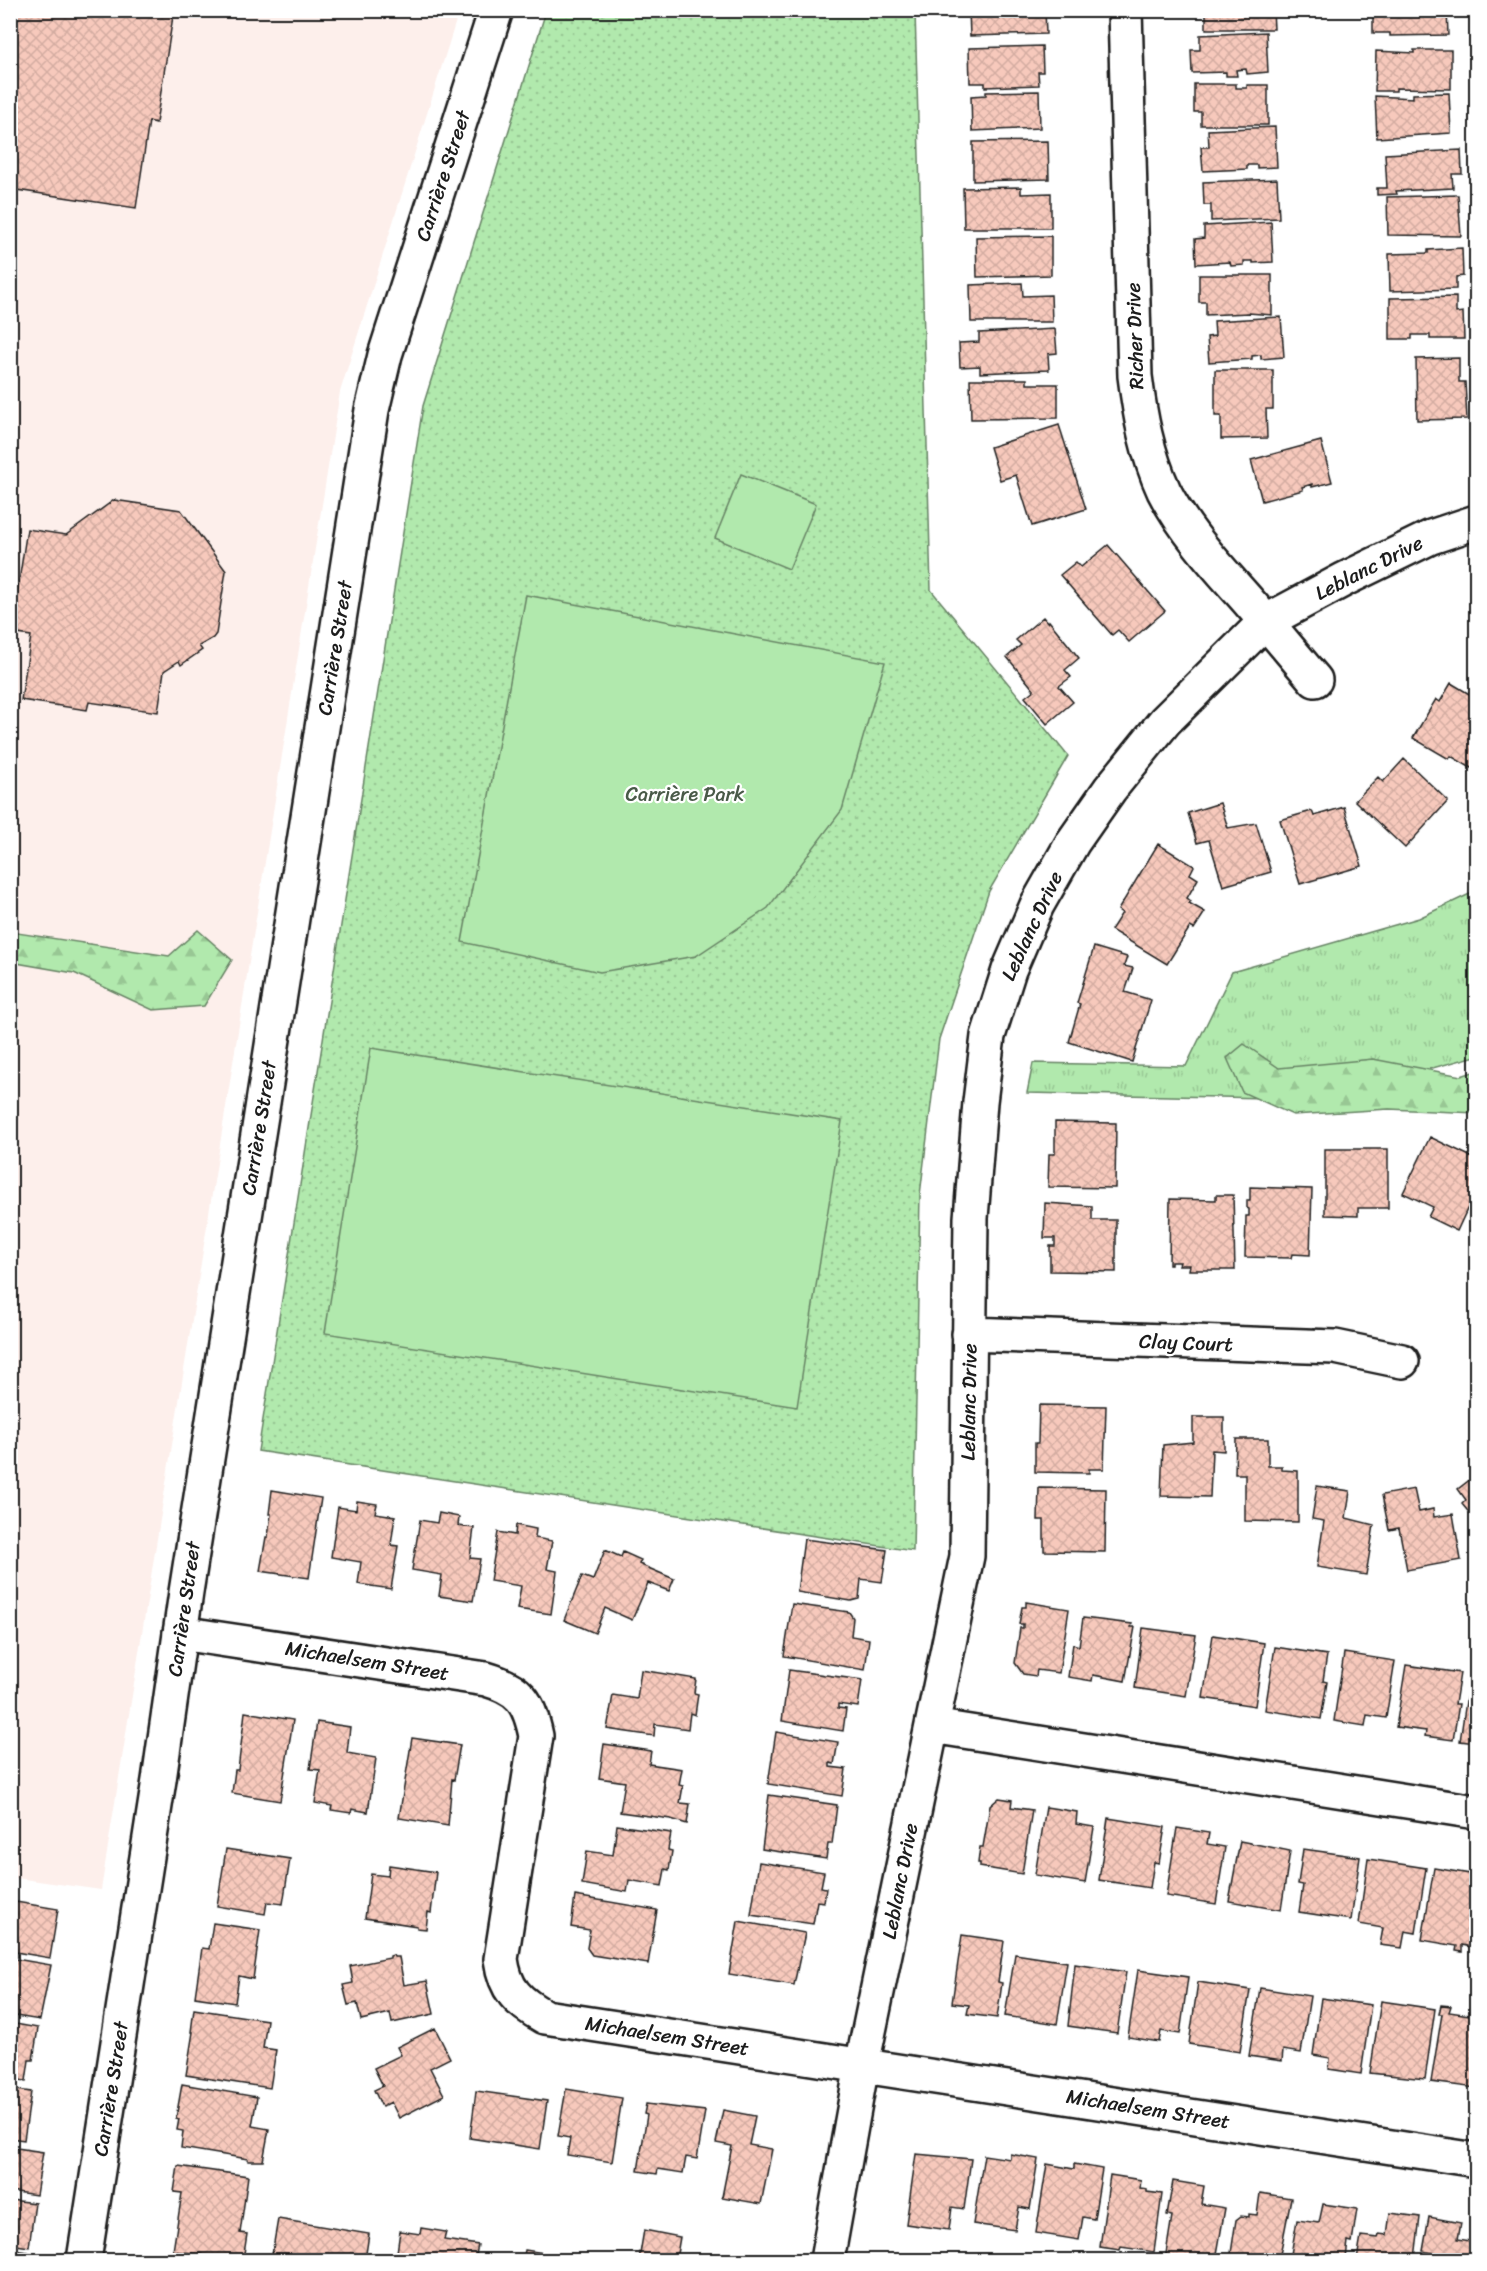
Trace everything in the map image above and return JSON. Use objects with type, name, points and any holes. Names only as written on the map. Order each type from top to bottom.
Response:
[{"type":"street","name":"Carrière Street","points":[[84,2260],[372,410],[388,346],[496,10]]},
{"type":"street","name":"Richer Drive","points":[[1125,10],[1135,364],[1140,417],[1151,457],[1165,492],[1183,523],[1265,622]]},
{"type":"street","name":"Leblanc Drive","points":[[827,2260],[862,2065],[967,1556],[970,1218],[988,1036],[1008,970],[1037,905],[1073,842],[1110,789],[1165,721],[1265,622],[1345,579],[1431,537],[1476,522]]},
{"type":"street","points":[[1265,622],[1315,680]]},
{"type":"street","name":"Clay Court","points":[[969,1334],[1335,1347],[1402,1361]]},
{"type":"street","name":"Michaelsem Street","points":[[180,1633],[486,1679],[506,1685],[521,1696],[532,1714],[536,1736],[501,1959],[504,1978],[514,1994],[528,2008],[545,2017],[1476,2160]]},
{"type":"street","points":[[932,1726],[1476,1812]]},
{"type":"shaded area","points":[[10,11],[459,11],[340,392],[101,1890],[10,1877]]},
{"type":"green space","name":"Carrière Park","points":[[546,11],[915,11],[931,590],[1068,756],[989,891],[939,1039],[920,1195],[913,1551],[258,1451],[423,406]]},
{"type":"green space","points":[[741,474],[816,504],[789,569],[715,538]]},
{"type":"green space","points":[[526,595],[885,662],[842,810],[768,908],[696,956],[600,972],[462,942]]},
{"type":"green space","points":[[1476,891],[1476,1056],[1321,1099],[1027,1093],[1033,1063],[1186,1066],[1232,972],[1419,918]]},
{"type":"green space","points":[[198,930],[232,960],[204,1006],[153,1010],[74,973],[11,962],[11,932],[169,956]]},
{"type":"green space","points":[[1244,1044],[1279,1068],[1373,1059],[1461,1076],[1476,1071],[1476,1113],[1389,1109],[1293,1115],[1242,1092],[1227,1058]]},
{"type":"green space","points":[[371,1048],[842,1121],[797,1407],[325,1333]]},
{"type":"building","points":[[10,10],[174,10],[156,123],[149,121],[136,208],[10,189]]},
{"type":"building","points":[[969,10],[1045,10],[1046,34],[970,36]]},
{"type":"building","points":[[1199,10],[1273,10],[1274,29],[1206,29],[1206,14],[1199,14]]},
{"type":"building","points":[[1373,10],[1447,10],[1448,35],[1390,36],[1390,33],[1373,33]]},
{"type":"building","points":[[1266,32],[1268,72],[1247,74],[1246,69],[1236,70],[1237,76],[1226,76],[1226,72],[1192,73],[1191,50],[1200,50],[1200,35]]},
{"type":"building","points":[[1042,46],[1043,72],[1038,72],[1039,85],[985,87],[985,83],[970,83],[969,48]]},
{"type":"building","points":[[1414,50],[1451,50],[1451,89],[1396,88],[1396,91],[1375,91],[1376,51],[1414,53]]},
{"type":"building","points":[[1194,84],[1236,84],[1236,88],[1247,88],[1247,85],[1268,85],[1268,125],[1201,125],[1201,112],[1194,112]]},
{"type":"building","points":[[1039,91],[1040,128],[972,131],[971,96],[986,95],[986,92]]},
{"type":"building","points":[[1449,93],[1451,133],[1377,138],[1375,96],[1413,98],[1413,94]]},
{"type":"building","points":[[1275,127],[1277,167],[1257,168],[1257,165],[1247,165],[1247,169],[1203,171],[1201,147],[1209,147],[1208,130]]},
{"type":"building","points":[[1048,141],[1049,179],[973,181],[973,142]]},
{"type":"building","points":[[1461,150],[1462,174],[1452,174],[1453,188],[1396,191],[1397,194],[1377,195],[1377,188],[1387,188],[1385,154]]},
{"type":"building","points":[[1277,179],[1279,218],[1211,221],[1211,205],[1204,205],[1203,182]]},
{"type":"building","points":[[1021,187],[1021,194],[1051,193],[1051,228],[964,228],[963,188]]},
{"type":"building","points":[[1458,195],[1461,236],[1388,235],[1387,197]]},
{"type":"building","points":[[1271,222],[1273,262],[1244,261],[1244,265],[1231,266],[1230,262],[1196,264],[1195,239],[1204,238],[1204,226]]},
{"type":"building","points":[[1051,236],[1051,275],[977,277],[976,237]]},
{"type":"building","points":[[1462,248],[1463,276],[1456,277],[1456,289],[1390,291],[1389,254],[1428,253],[1428,250]]},
{"type":"building","points":[[1199,275],[1272,275],[1272,315],[1249,313],[1206,315],[1206,302],[1199,302]]},
{"type":"building","points":[[1022,283],[1023,296],[1051,295],[1052,322],[971,322],[970,285]]},
{"type":"building","points":[[1456,297],[1456,313],[1463,312],[1464,339],[1430,339],[1430,335],[1412,335],[1412,339],[1390,339],[1390,298]]},
{"type":"building","points":[[1281,317],[1284,357],[1261,359],[1261,355],[1252,356],[1252,359],[1209,362],[1207,337],[1215,336],[1214,321]]},
{"type":"building","points":[[1055,329],[1057,353],[1048,354],[1049,370],[980,373],[980,366],[960,367],[959,343],[979,342],[979,333]]},
{"type":"building","points":[[1459,358],[1459,382],[1465,382],[1467,419],[1417,420],[1416,359]]},
{"type":"building","points":[[1215,370],[1273,370],[1273,409],[1266,409],[1267,438],[1221,439],[1221,416],[1215,416]]},
{"type":"building","points":[[970,379],[1027,379],[1027,384],[1058,384],[1058,418],[971,419]]},
{"type":"building","points":[[1059,425],[1086,509],[1032,526],[1016,475],[1000,480],[990,447]]},
{"type":"building","points":[[1321,441],[1332,482],[1312,487],[1312,484],[1302,487],[1303,490],[1262,501],[1251,460]]},
{"type":"building","points":[[114,500],[181,510],[226,571],[216,634],[199,646],[202,650],[181,665],[179,661],[164,671],[158,712],[89,702],[87,710],[21,700],[31,636],[11,633],[27,529],[66,535]]},
{"type":"building","points":[[1108,545],[1165,611],[1129,642],[1118,630],[1112,635],[1060,575],[1076,562],[1081,567]]},
{"type":"building","points":[[1043,617],[1048,623],[1049,621],[1079,658],[1065,670],[1071,677],[1059,686],[1073,702],[1047,724],[1025,697],[1034,690],[1007,657],[1021,645],[1016,640]]},
{"type":"building","points":[[1451,683],[1476,698],[1476,771],[1451,756],[1449,759],[1413,738],[1436,699],[1440,702]]},
{"type":"building","points":[[1404,759],[1448,801],[1405,848],[1355,801],[1378,777],[1383,782]]},
{"type":"building","points":[[1220,803],[1228,828],[1256,823],[1271,872],[1223,886],[1209,840],[1197,843],[1188,813]]},
{"type":"building","points":[[1344,807],[1362,866],[1300,884],[1280,820],[1312,811],[1314,816]]},
{"type":"building","points":[[1158,844],[1194,866],[1190,874],[1198,879],[1187,898],[1191,901],[1189,903],[1205,912],[1194,929],[1190,927],[1167,964],[1111,930],[1122,913],[1118,910]]},
{"type":"building","points":[[1094,947],[1127,957],[1124,966],[1133,968],[1125,992],[1151,1000],[1132,1062],[1069,1042],[1080,1004],[1077,1003]]},
{"type":"building","points":[[1055,1122],[1116,1123],[1115,1188],[1048,1187],[1049,1154],[1055,1154]]},
{"type":"building","points":[[1430,1137],[1476,1159],[1476,1190],[1457,1231],[1428,1217],[1433,1207],[1403,1193]]},
{"type":"building","points":[[1325,1149],[1388,1149],[1388,1208],[1358,1208],[1358,1216],[1325,1215]]},
{"type":"building","points":[[1250,1187],[1312,1189],[1310,1255],[1292,1254],[1291,1258],[1245,1257],[1246,1216],[1249,1216],[1247,1200],[1250,1200]]},
{"type":"building","points":[[1216,1195],[1233,1195],[1235,1270],[1189,1270],[1190,1265],[1179,1265],[1180,1262],[1171,1262],[1169,1265],[1170,1199],[1216,1200]]},
{"type":"building","points":[[1045,1203],[1092,1206],[1092,1220],[1116,1220],[1116,1272],[1050,1271],[1050,1246],[1055,1246],[1055,1238],[1044,1238]]},
{"type":"building","points":[[1039,1405],[1106,1406],[1104,1469],[1089,1469],[1089,1473],[1035,1472]]},
{"type":"building","points":[[1193,1417],[1224,1417],[1224,1451],[1212,1450],[1210,1497],[1161,1496],[1163,1445],[1193,1442]]},
{"type":"building","points":[[1236,1439],[1268,1439],[1268,1466],[1282,1466],[1282,1470],[1298,1471],[1298,1522],[1245,1521],[1245,1474],[1235,1474]]},
{"type":"building","points":[[1476,1475],[1476,1514],[1472,1516],[1462,1504],[1466,1500],[1458,1489]]},
{"type":"building","points":[[1317,1486],[1350,1491],[1346,1518],[1374,1525],[1366,1575],[1317,1567],[1324,1521],[1312,1519]]},
{"type":"building","points":[[1039,1488],[1106,1489],[1105,1552],[1044,1551],[1044,1520],[1038,1520]]},
{"type":"building","points":[[1414,1489],[1419,1512],[1433,1509],[1434,1517],[1453,1514],[1461,1560],[1407,1570],[1399,1528],[1389,1530],[1382,1495]]},
{"type":"building","points":[[272,1490],[321,1498],[309,1578],[260,1571],[266,1537],[268,1537]]},
{"type":"building","points":[[357,1501],[377,1504],[375,1513],[395,1516],[391,1545],[398,1546],[391,1589],[358,1584],[361,1562],[331,1557],[338,1507],[356,1510]]},
{"type":"building","points":[[439,1513],[459,1517],[458,1526],[474,1528],[470,1558],[480,1559],[473,1601],[439,1596],[442,1575],[412,1570],[420,1520],[437,1523]]},
{"type":"building","points":[[516,1525],[536,1529],[535,1538],[552,1541],[547,1569],[557,1571],[551,1614],[517,1609],[521,1586],[490,1581],[498,1532],[515,1535]]},
{"type":"building","points":[[804,1539],[887,1550],[882,1582],[861,1579],[859,1599],[851,1601],[797,1592]]},
{"type":"building","points":[[605,1550],[621,1557],[623,1552],[641,1560],[639,1564],[674,1579],[669,1591],[648,1583],[632,1620],[605,1608],[595,1633],[564,1620],[582,1576],[593,1580]]},
{"type":"building","points":[[1026,1602],[1069,1609],[1059,1673],[1037,1670],[1036,1676],[1023,1674],[1015,1663],[1020,1628],[1023,1628],[1023,1624],[1019,1624],[1022,1607],[1026,1607]]},
{"type":"building","points":[[792,1604],[849,1612],[853,1618],[851,1636],[869,1639],[865,1670],[784,1656]]},
{"type":"building","points":[[1083,1618],[1132,1624],[1131,1627],[1135,1627],[1125,1681],[1093,1675],[1092,1681],[1068,1677],[1073,1644],[1079,1646]]},
{"type":"building","points":[[1143,1628],[1196,1635],[1186,1696],[1135,1688]]},
{"type":"building","points":[[1213,1635],[1264,1643],[1255,1706],[1203,1698]]},
{"type":"building","points":[[1275,1647],[1327,1655],[1323,1681],[1327,1682],[1321,1719],[1265,1710]]},
{"type":"building","points":[[1344,1653],[1395,1661],[1386,1718],[1367,1715],[1365,1726],[1334,1721]]},
{"type":"building","points":[[1406,1665],[1460,1673],[1455,1704],[1459,1704],[1453,1740],[1425,1736],[1426,1731],[1396,1727]]},
{"type":"building","points":[[641,1670],[696,1679],[694,1693],[698,1694],[695,1715],[690,1713],[688,1729],[655,1724],[654,1736],[607,1729],[613,1695],[637,1699]]},
{"type":"building","points":[[789,1670],[862,1680],[858,1707],[838,1704],[838,1708],[846,1709],[843,1731],[782,1721]]},
{"type":"building","points":[[1470,1675],[1476,1676],[1476,1743],[1460,1741]]},
{"type":"building","points":[[245,1712],[293,1720],[280,1801],[232,1793],[235,1770],[238,1770]]},
{"type":"building","points":[[317,1722],[350,1727],[347,1753],[376,1758],[368,1812],[352,1809],[351,1813],[331,1810],[332,1806],[315,1803],[320,1770],[310,1769]]},
{"type":"building","points":[[776,1732],[838,1742],[834,1764],[830,1763],[830,1767],[846,1769],[842,1796],[768,1784]]},
{"type":"building","points":[[412,1738],[460,1745],[454,1780],[452,1779],[448,1826],[399,1818]]},
{"type":"building","points":[[604,1744],[651,1751],[649,1764],[682,1769],[679,1785],[683,1786],[680,1803],[690,1804],[687,1824],[671,1819],[620,1812],[625,1782],[599,1778]]},
{"type":"building","points":[[769,1795],[837,1805],[832,1844],[828,1844],[826,1859],[762,1849]]},
{"type":"building","points":[[999,1798],[1012,1800],[1011,1807],[1032,1810],[1022,1874],[980,1867],[978,1863],[990,1806]]},
{"type":"building","points":[[1046,1807],[1077,1812],[1076,1824],[1094,1827],[1085,1883],[1035,1875]]},
{"type":"building","points":[[1108,1818],[1165,1827],[1159,1863],[1154,1862],[1150,1888],[1099,1880]]},
{"type":"building","points":[[617,1825],[671,1833],[668,1850],[672,1851],[669,1870],[665,1869],[662,1886],[629,1880],[627,1892],[582,1884],[587,1851],[613,1855]]},
{"type":"building","points":[[1177,1828],[1209,1833],[1207,1844],[1225,1847],[1216,1904],[1166,1896]]},
{"type":"building","points":[[1240,1841],[1290,1851],[1281,1910],[1229,1901]]},
{"type":"building","points":[[226,1849],[290,1859],[283,1904],[267,1902],[265,1914],[217,1906]]},
{"type":"building","points":[[1303,1849],[1360,1857],[1351,1920],[1299,1912],[1303,1885],[1298,1884]]},
{"type":"building","points":[[1368,1859],[1426,1868],[1416,1933],[1405,1931],[1402,1948],[1380,1945],[1383,1928],[1359,1924]]},
{"type":"building","points":[[759,1862],[824,1872],[821,1887],[826,1888],[824,1902],[817,1901],[813,1924],[751,1915]]},
{"type":"building","points":[[389,1865],[436,1872],[431,1913],[428,1912],[426,1929],[365,1918],[371,1874],[388,1876]]},
{"type":"building","points":[[1434,1868],[1476,1875],[1476,1948],[1462,1945],[1462,1952],[1456,1951],[1457,1946],[1422,1940]]},
{"type":"building","points":[[575,1896],[657,1910],[648,1964],[592,1955],[587,1948],[590,1930],[571,1927]]},
{"type":"building","points":[[10,1901],[58,1909],[50,1958],[10,1951]]},
{"type":"building","points":[[738,1921],[805,1933],[794,1985],[729,1974]]},
{"type":"building","points":[[213,1923],[260,1930],[253,1979],[239,1976],[235,2003],[195,1997],[202,1948],[209,1949]]},
{"type":"building","points":[[962,1935],[1004,1941],[998,1982],[1002,1983],[997,2018],[967,2014],[969,2005],[952,2003]]},
{"type":"building","points":[[1015,1954],[1067,1962],[1057,2024],[1005,2016]]},
{"type":"building","points":[[393,1955],[399,1957],[404,1985],[427,1981],[434,2014],[392,2023],[390,2013],[361,2020],[357,2003],[348,2005],[343,1985],[353,1983],[350,1966],[390,1958]]},
{"type":"building","points":[[10,1958],[51,1965],[40,2020],[10,2015]]},
{"type":"building","points":[[1075,1964],[1126,1972],[1117,2033],[1068,2026]]},
{"type":"building","points":[[1138,1970],[1188,1977],[1180,2034],[1161,2031],[1159,2042],[1128,2037]]},
{"type":"building","points":[[1198,1982],[1250,1990],[1240,2052],[1189,2044]]},
{"type":"building","points":[[1260,1988],[1310,1996],[1301,2053],[1283,2050],[1282,2061],[1249,2056]]},
{"type":"building","points":[[1321,1998],[1371,2005],[1361,2074],[1329,2069],[1330,2058],[1313,2055]]},
{"type":"building","points":[[1381,2001],[1435,2009],[1425,2079],[1370,2073]]},
{"type":"building","points":[[1441,2005],[1451,2006],[1449,2012],[1476,2016],[1476,2088],[1431,2082],[1442,2014],[1439,2014]]},
{"type":"building","points":[[194,2009],[267,2020],[263,2048],[276,2050],[270,2088],[186,2075]]},
{"type":"building","points":[[10,2023],[38,2028],[33,2060],[29,2060],[26,2081],[10,2079]]},
{"type":"building","points":[[435,2028],[450,2058],[430,2068],[444,2095],[399,2118],[391,2102],[382,2107],[374,2090],[383,2086],[374,2068],[401,2055],[397,2047]]},
{"type":"building","points":[[182,2084],[257,2097],[252,2126],[269,2129],[263,2161],[248,2161],[248,2159],[181,2148],[183,2131],[177,2130],[179,2119],[176,2118]]},
{"type":"building","points":[[10,2089],[31,2092],[24,2140],[10,2138]]},
{"type":"building","points":[[566,2089],[622,2098],[612,2162],[567,2155],[570,2138],[558,2136]]},
{"type":"building","points":[[476,2091],[547,2101],[540,2149],[470,2138]]},
{"type":"building","points":[[646,2104],[705,2111],[697,2159],[686,2157],[683,2173],[658,2169],[657,2174],[638,2171],[647,2115],[644,2114]]},
{"type":"building","points":[[723,2110],[755,2116],[749,2145],[772,2149],[761,2204],[722,2197],[732,2146],[716,2143]]},
{"type":"building","points":[[10,2147],[43,2152],[36,2195],[10,2191]]},
{"type":"building","points":[[916,2154],[971,2159],[964,2209],[952,2207],[949,2230],[906,2224]]},
{"type":"building","points":[[1010,2154],[1038,2159],[1030,2209],[1019,2207],[1015,2230],[973,2224],[984,2155],[1010,2159]]},
{"type":"building","points":[[1047,2164],[1074,2169],[1074,2164],[1102,2169],[1094,2219],[1083,2217],[1079,2240],[1036,2233]]},
{"type":"building","points":[[178,2166],[248,2176],[240,2233],[247,2234],[243,2260],[204,2260],[205,2255],[173,2251],[182,2193],[174,2192]]},
{"type":"building","points":[[1110,2175],[1141,2180],[1140,2188],[1147,2189],[1147,2192],[1162,2194],[1154,2252],[1121,2247],[1120,2250],[1100,2247]]},
{"type":"building","points":[[1173,2181],[1204,2186],[1201,2204],[1225,2208],[1216,2260],[1165,2260],[1172,2216],[1167,2215]]},
{"type":"building","points":[[1260,2193],[1291,2198],[1279,2260],[1230,2260],[1236,2220],[1241,2216],[1249,2217],[1249,2214],[1257,2215]]},
{"type":"building","points":[[10,2200],[35,2203],[29,2247],[10,2244]]},
{"type":"building","points":[[1323,2204],[1357,2209],[1352,2242],[1348,2241],[1346,2259],[1290,2260],[1297,2220],[1319,2223]]},
{"type":"building","points":[[1390,2213],[1420,2217],[1415,2258],[1411,2257],[1411,2260],[1357,2260],[1361,2236],[1378,2238],[1379,2234],[1387,2235]]},
{"type":"building","points":[[1429,2217],[1461,2223],[1458,2239],[1476,2242],[1476,2260],[1432,2260],[1433,2253],[1423,2251]]},
{"type":"building","points":[[278,2219],[369,2234],[365,2260],[271,2260]]},
{"type":"building","points":[[421,2228],[446,2232],[444,2240],[478,2245],[475,2260],[396,2260],[400,2231],[420,2234]]},
{"type":"building","points":[[644,2230],[680,2237],[676,2260],[639,2260]]},
{"type":"building","points":[[10,2250],[28,2252],[27,2260],[10,2260]]},
{"type":"building","points":[[525,2250],[587,2260],[523,2260]]}]
